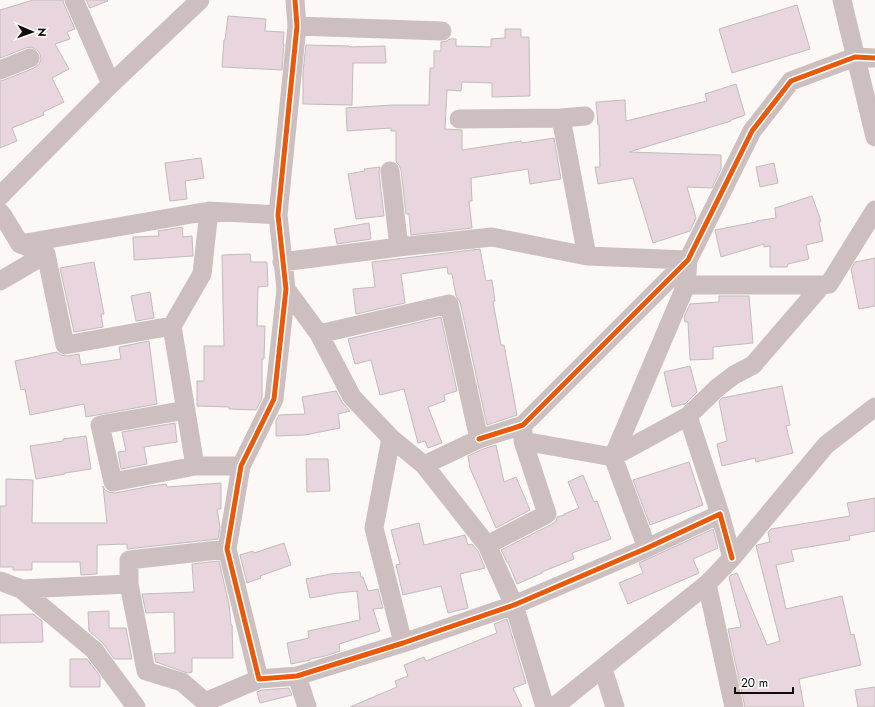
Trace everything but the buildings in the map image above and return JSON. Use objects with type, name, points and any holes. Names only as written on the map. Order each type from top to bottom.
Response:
[{"type":"street","points":[[74,0],[112,84]]},
{"type":"street","points":[[0,196],[112,84],[200,0]]},
{"type":"street","points":[[259,679],[227,549],[240,466],[274,399],[286,289],[278,214],[297,26],[295,0]]},
{"type":"street","points":[[842,0],[875,137]]},
{"type":"street","points":[[297,26],[442,31]]},
{"type":"street","points":[[523,433],[688,260],[752,131],[791,81],[855,57],[875,58]]},
{"type":"street","points":[[0,70],[30,58]]},
{"type":"street","points":[[459,119],[561,118],[585,116]]},
{"type":"street","points":[[561,118],[587,256]]},
{"type":"street","points":[[390,171],[399,247]]},
{"type":"street","points":[[686,286],[829,284],[875,210]]},
{"type":"street","points":[[20,244],[209,211],[278,214]]},
{"type":"street","points":[[195,466],[172,326],[202,274],[209,211]]},
{"type":"street","points":[[1,215],[20,244],[46,254]]},
{"type":"street","points":[[282,262],[492,237],[587,256],[688,260]]},
{"type":"street","points":[[46,254],[65,345],[172,326]]},
{"type":"street","points":[[0,281],[46,254]]},
{"type":"street","points":[[647,548],[614,457],[686,286],[688,260]]},
{"type":"street","points":[[424,465],[479,438],[523,433],[614,457],[688,416],[717,388],[734,375],[753,364],[822,285]]},
{"type":"street","points":[[286,289],[319,334],[352,396],[391,438],[424,465],[487,545],[514,605],[545,707]]},
{"type":"street","points":[[319,334],[449,304],[479,438]]},
{"type":"street","points":[[554,707],[707,584],[732,558],[826,445],[875,407]]},
{"type":"street","points":[[186,410],[100,425],[113,482],[195,466],[240,466]]},
{"type":"street","points":[[688,416],[720,514],[732,558]]},
{"type":"street","points":[[487,545],[547,514],[523,433]]},
{"type":"street","points":[[391,438],[374,528],[403,644]]},
{"type":"street","points":[[227,549],[129,560],[129,584],[146,671],[182,682],[206,702],[259,679],[297,676],[403,644],[514,605],[647,548],[720,514]]},
{"type":"street","points":[[0,581],[21,589],[94,650],[136,707]]},
{"type":"street","points":[[21,589],[129,584]]},
{"type":"street","points":[[707,584],[734,707]]},
{"type":"street","points":[[603,669],[615,707]]},
{"type":"street","points":[[297,676],[307,707]]},
{"type":"cycle path","points":[[295,0],[297,26],[278,215],[286,289],[274,399],[241,466],[227,549],[259,679],[297,676],[403,643],[514,605],[647,548],[720,514],[732,558]]},
{"type":"cycle path","points":[[479,439],[523,425],[688,260],[752,131],[791,81],[855,57],[875,58]]}]
